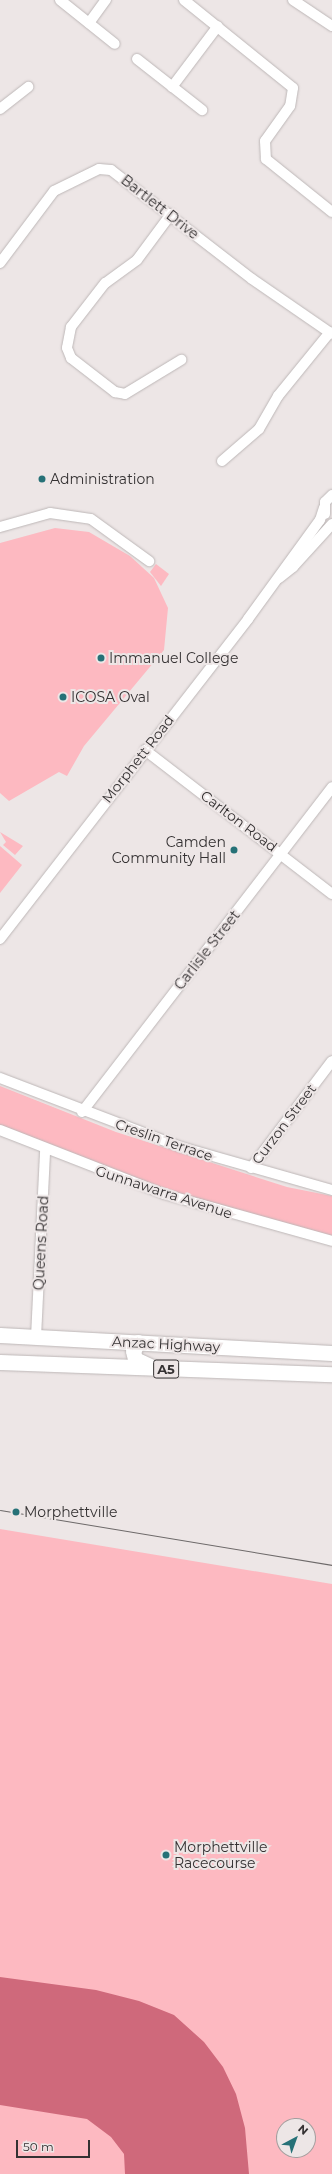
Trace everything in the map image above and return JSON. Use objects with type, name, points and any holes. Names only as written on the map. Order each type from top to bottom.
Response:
[{"type":"highway","name":"Anzac Highway","points":[[0,1335],[332,1353]]},
{"type":"highway","points":[[85,1340],[104,1352],[105,1366]]},
{"type":"highway","points":[[138,1342],[133,1350],[135,1359],[159,1368]]},
{"type":"highway","name":"Anzac Highway","points":[[0,1362],[332,1374]]},
{"type":"street","points":[[60,0],[115,44]]},
{"type":"street","points":[[89,23],[106,0]]},
{"type":"street","points":[[184,0],[293,88],[290,106],[265,140],[266,159],[332,212]]},
{"type":"street","points":[[293,0],[332,26]]},
{"type":"street","points":[[172,87],[218,26]]},
{"type":"street","points":[[137,59],[202,110]]},
{"type":"street","points":[[0,109],[28,87]]},
{"type":"street","name":"Bartlett Drive","points":[[0,264],[54,191],[99,168],[124,177],[252,279],[331,333]]},
{"type":"street","points":[[171,214],[137,260],[105,282],[71,327],[67,348],[71,358],[115,392],[125,394],[181,360]]},
{"type":"street","points":[[222,461],[259,429],[278,396],[331,333]]},
{"type":"street","name":"Morphett Road","points":[[0,939],[276,580],[320,520],[324,508],[332,495]]},
{"type":"street","points":[[324,508],[332,522]]},
{"type":"street","points":[[0,526],[50,513],[91,519],[149,561]]},
{"type":"street","name":"Morphett Road","points":[[276,580],[293,568],[332,522]]},
{"type":"street","name":"Carlton Road","points":[[145,750],[332,894]]},
{"type":"street","name":"Carlisle Street","points":[[82,1112],[332,787]]},
{"type":"street","name":"Curzon Street","points":[[251,1168],[332,1061]]},
{"type":"street","name":"Creslin Terrace","points":[[0,1078],[82,1112],[251,1168],[332,1190]]},
{"type":"street","name":"Gunnawarra Avenue","points":[[0,1130],[45,1150],[164,1194],[332,1240]]},
{"type":"street","name":"Queens Road","points":[[36,1337],[45,1150]]},
{"type":"shaded area","name":"ICOSA Oval","points":[[55,528],[89,532],[130,556],[154,578],[168,608],[164,650],[84,746],[67,776],[59,772],[9,801],[0,793],[0,543]]},
{"type":"shaded area","points":[[156,564],[169,574],[161,586],[150,572]]},
{"type":"shaded area","points":[[0,832],[23,846],[15,855],[3,845],[6,842]]},
{"type":"shaded area","points":[[0,846],[22,865],[0,893]]},
{"type":"shaded area","points":[[0,1086],[116,1132],[287,1187],[332,1196],[332,1236],[187,1199],[0,1127]]},
{"type":"shaded area","name":"Morphettville Racecourse","points":[[0,1529],[332,1584],[332,2174],[0,2174]]},
{"type":"shaded area","points":[[0,1977],[96,1990],[139,2001],[174,2015],[204,2042],[223,2067],[236,2094],[245,2128],[249,2174],[125,2174],[124,2154],[111,2137],[87,2119],[0,2105]]},
{"type":"tram line","points":[[0,1510],[332,1565]]},
{"type":"place","name":"Administration","points":[[42,479]]},
{"type":"place","name":"Immanuel College","points":[[101,658]]},
{"type":"place","name":"ICOSA Oval","points":[[63,697]]},
{"type":"place","name":"Camden Community Hall","points":[[234,850]]},
{"type":"place","name":"Morphettville","points":[[16,1512]]},
{"type":"place","name":"Morphettville Racecourse","points":[[166,1855]]}]
